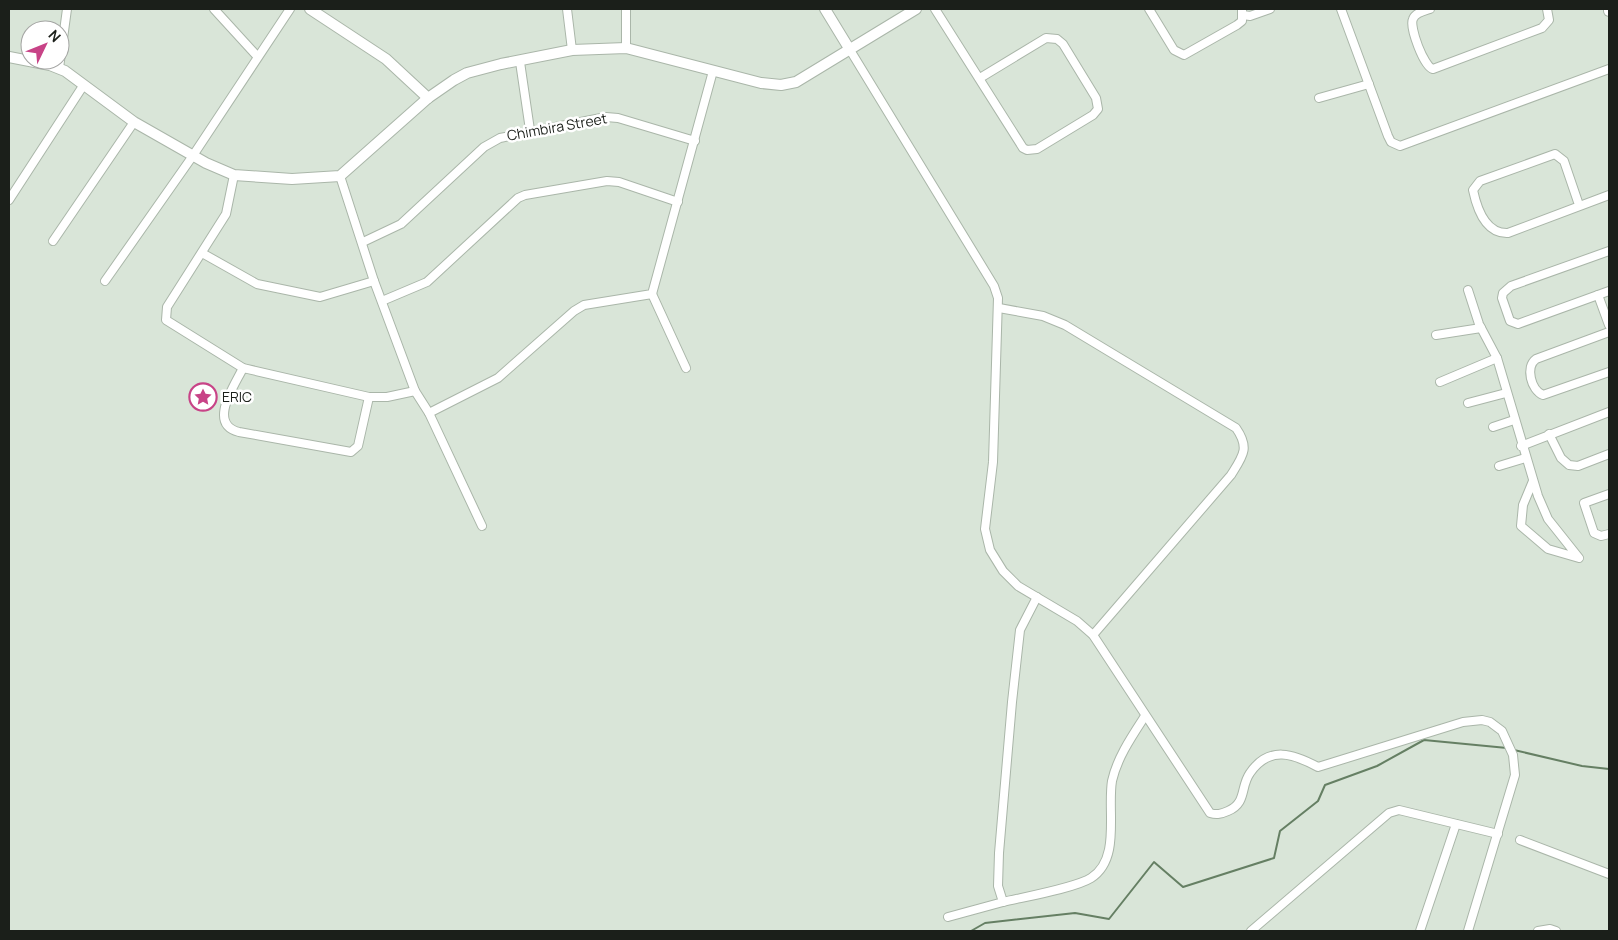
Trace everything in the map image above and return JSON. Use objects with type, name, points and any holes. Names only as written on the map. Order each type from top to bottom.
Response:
[{"type":"street","points":[[214,9],[258,56]]},
{"type":"street","points":[[105,281],[192,157],[290,9]]},
{"type":"street","points":[[310,9],[386,59],[428,98]]},
{"type":"street","points":[[566,9],[572,50]]},
{"type":"street","points":[[626,9],[626,48]]},
{"type":"street","points":[[824,9],[994,286],[999,308],[993,462],[985,529],[990,550],[1003,571],[1018,586],[1077,621],[1094,635],[1210,813],[1218,815],[1232,809],[1241,802],[1249,774],[1264,759],[1280,754],[1293,754],[1318,767],[1463,722],[1482,720],[1490,722],[1507,737],[1514,765],[1514,782],[1468,931]]},
{"type":"street","points":[[62,70],[134,122],[192,157],[234,175],[292,179],[340,176],[428,98],[467,73],[572,50],[626,48],[713,71],[781,86],[803,78],[916,9]]},
{"type":"street","points":[[935,9],[980,78],[1018,143],[1027,150],[1037,148],[1093,115],[1098,109],[1096,98],[1062,44],[1052,37],[1046,38],[980,78]]},
{"type":"street","points":[[1149,9],[1174,50],[1184,55],[1237,25],[1243,12],[1250,16],[1270,9]]},
{"type":"street","points":[[1341,9],[1388,136],[1391,142],[1400,146],[1609,69]]},
{"type":"street","points":[[1430,9],[1415,15],[1412,26],[1424,63],[1433,68],[1542,28],[1549,20],[1547,9]]},
{"type":"street","points":[[520,62],[530,130]]},
{"type":"street","points":[[686,368],[652,294],[713,71]]},
{"type":"street","points":[[1319,98],[1368,84]]},
{"type":"street","points":[[9,200],[83,86]]},
{"type":"street","name":"Chimbira Street","points":[[363,242],[401,224],[492,141],[530,130],[612,117],[695,140]]},
{"type":"street","points":[[53,241],[134,122]]},
{"type":"street","points":[[1579,205],[1564,161],[1555,154],[1480,182],[1473,190],[1485,222],[1495,232],[1502,234],[1609,195]]},
{"type":"street","points":[[234,175],[226,214],[167,306],[166,320],[243,368],[369,397],[387,397],[415,390]]},
{"type":"street","points":[[340,176],[363,242],[374,281],[415,390],[429,413],[482,526]]},
{"type":"street","points":[[382,301],[426,282],[518,198],[525,195],[607,181],[619,182],[678,202]]},
{"type":"street","points":[[1609,251],[1511,286],[1503,293],[1502,298],[1510,321],[1518,324],[1609,291]]},
{"type":"street","points":[[202,253],[257,284],[320,297],[374,281]]},
{"type":"street","points":[[1468,290],[1481,328],[1497,358],[1521,446],[1548,519],[1579,558],[1548,548],[1521,526],[1523,505],[1533,481]]},
{"type":"street","points":[[429,413],[498,378],[574,311],[584,305],[652,294]]},
{"type":"street","points":[[1598,295],[1609,324]]},
{"type":"street","points":[[999,308],[1043,316],[1065,325],[1236,428],[1243,438],[1245,445],[1243,457],[1231,474],[1094,635]]},
{"type":"street","points":[[1436,335],[1481,328]]},
{"type":"street","points":[[1609,332],[1536,359],[1530,366],[1529,371],[1535,390],[1542,395],[1609,372]]},
{"type":"street","points":[[1440,382],[1497,358]]},
{"type":"street","points":[[243,368],[224,409],[225,422],[234,431],[351,452],[358,446],[369,397]]},
{"type":"street","points":[[1468,402],[1506,393]]},
{"type":"street","points":[[1521,446],[1609,412]]},
{"type":"street","points":[[1493,427],[1514,420]]},
{"type":"street","points":[[1549,434],[1561,458],[1569,465],[1578,466],[1609,454]]},
{"type":"street","points":[[1499,466],[1525,458]]},
{"type":"street","points":[[1609,494],[1584,503],[1594,532],[1601,536],[1609,534]]},
{"type":"street","points":[[1003,902],[998,886],[999,853],[1012,702],[1020,630],[1036,597]]},
{"type":"street","points":[[948,917],[1084,882],[1101,870],[1107,860],[1110,846],[1113,780],[1126,746],[1145,716]]},
{"type":"street","points":[[1251,931],[1389,813],[1399,810],[1498,834]]},
{"type":"street","points":[[1420,931],[1456,824]]},
{"type":"street","points":[[1520,840],[1609,874]]},
{"type":"street","points":[[1538,931],[1550,929],[1556,931]]},
{"type":"waterway","points":[[971,931],[985,923],[1075,913],[1109,919],[1154,862],[1183,887],[1274,858],[1280,831],[1318,801],[1325,785],[1377,766],[1424,740],[1507,748]]},
{"type":"waterway","points":[[1514,750],[1582,766],[1609,769]]},
{"type":"place","name":"ERIC","points":[[203,397]]}]
